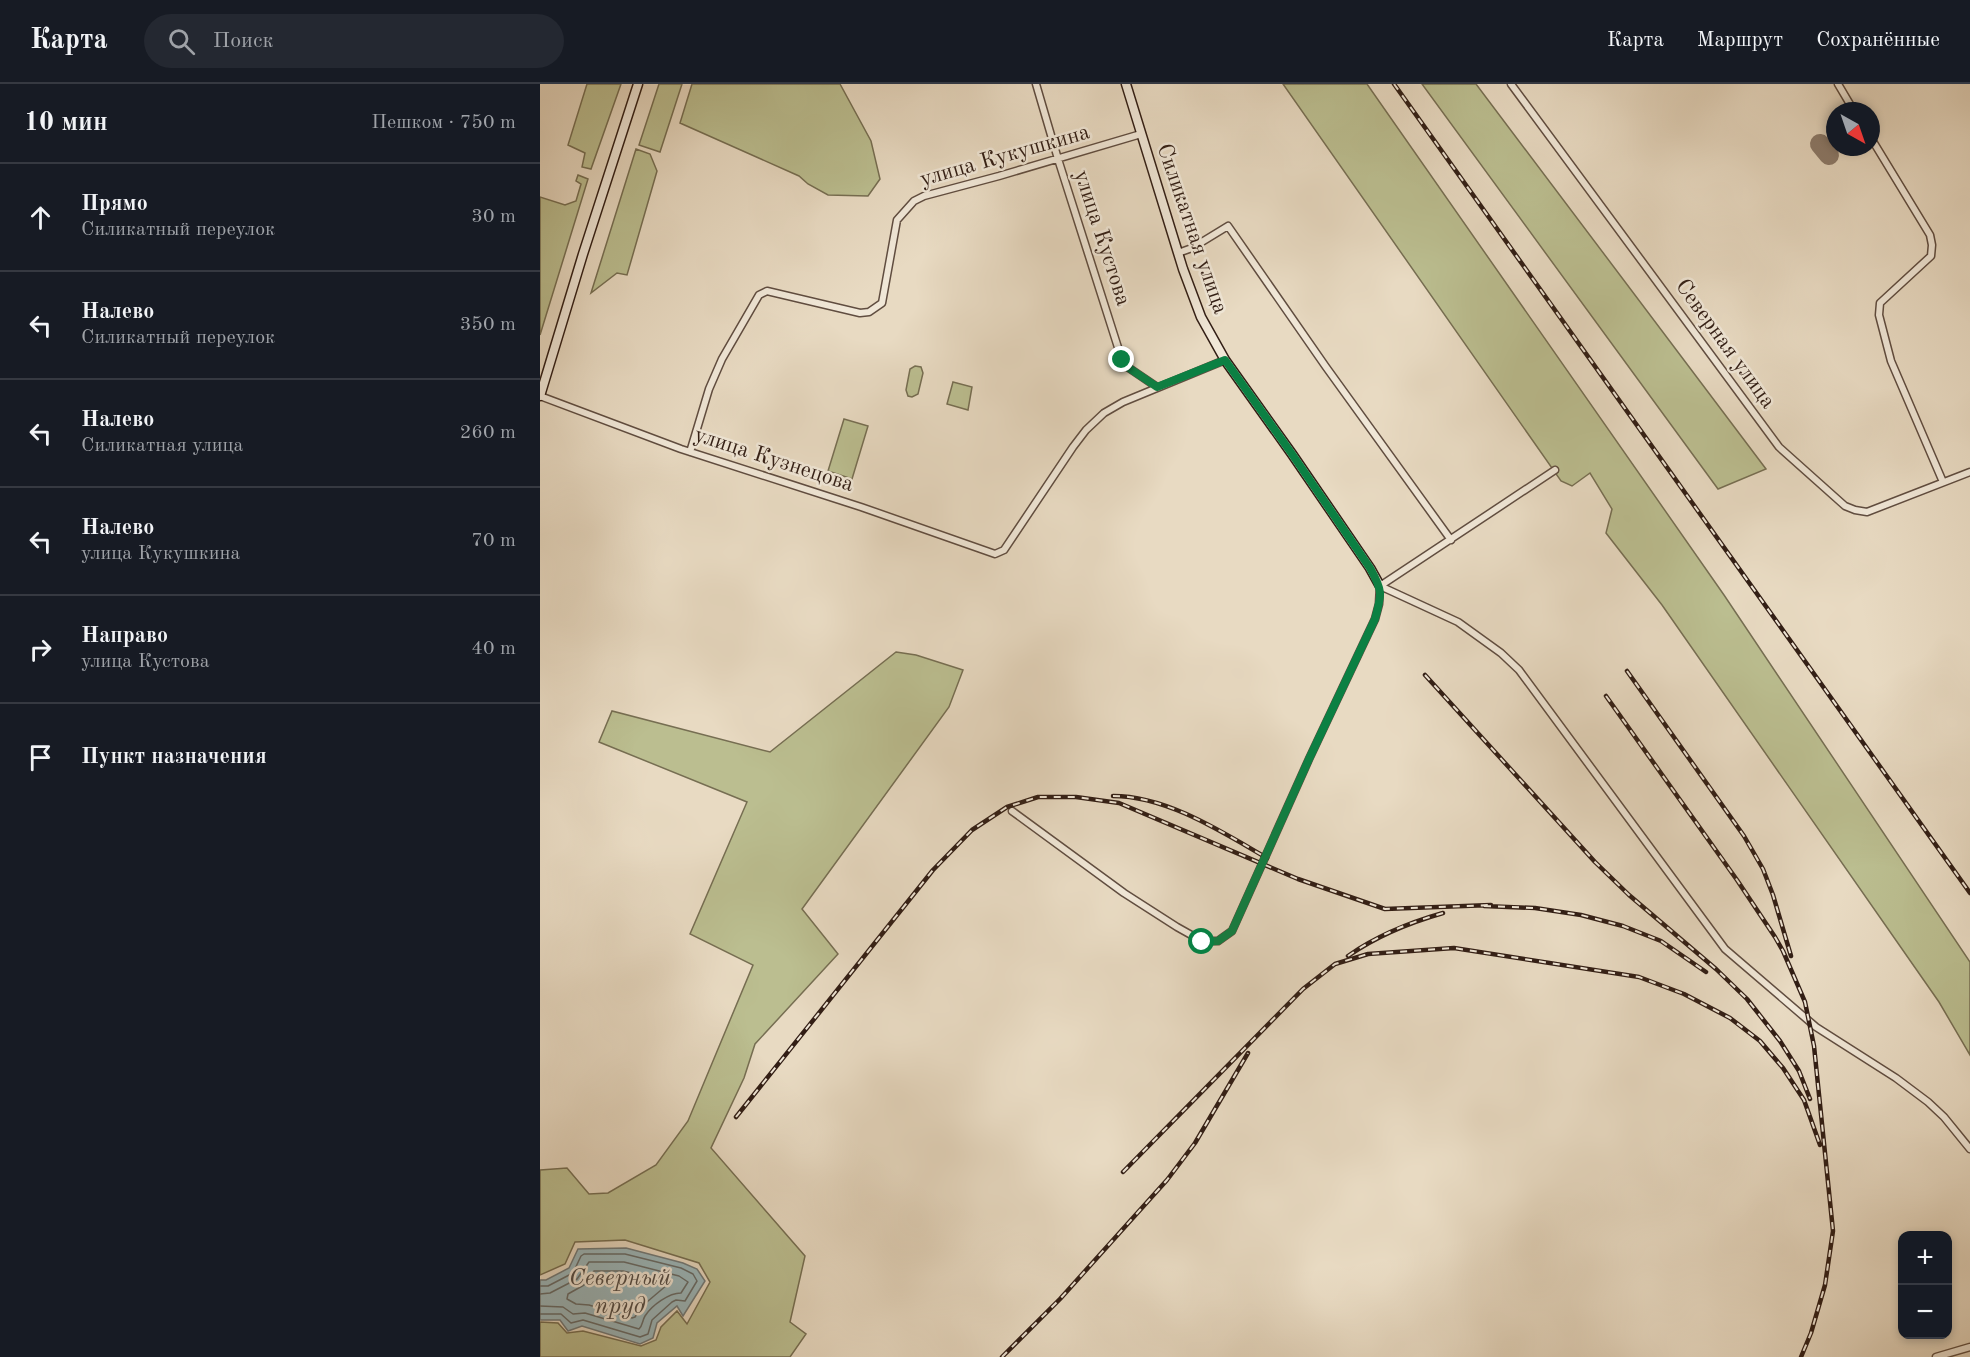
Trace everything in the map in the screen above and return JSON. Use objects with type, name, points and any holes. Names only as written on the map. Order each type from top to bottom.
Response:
[{"type":"street","points":[[540,396],[638,84]]},
{"type":"street","name":"улица Кустова","points":[[1036,84],[1122,360],[1126,366],[1157,387]]},
{"type":"street","name":"Силикатная улица","points":[[1126,84],[1178,253],[1201,317],[1225,360],[1292,454],[1380,586]]},
{"type":"street","name":"Северная улица","points":[[1511,84],[1779,447],[1845,506],[1867,512],[1970,472]]},
{"type":"street","points":[[1838,84],[1849,102]]},
{"type":"street","name":"улица Кукушкина","points":[[690,452],[722,359],[759,295],[767,291],[860,313],[869,312],[882,303],[897,220],[914,201],[924,196],[1142,134]]},
{"type":"street","points":[[1880,153],[1930,235],[1932,245],[1931,256],[1880,303],[1879,315],[1891,361],[1943,482]]},
{"type":"street","points":[[1178,253],[1192,248],[1228,226],[1450,540]]},
{"type":"street","points":[[1157,387],[1225,360]]},
{"type":"street","name":"улица Кузнецова","points":[[540,396],[690,452],[861,507],[990,554],[999,553],[1007,546],[1086,430],[1104,413],[1157,387]]},
{"type":"street","points":[[1380,586],[1555,470]]},
{"type":"street","points":[[1012,811],[1124,893],[1177,927],[1202,942],[1218,941],[1232,931],[1375,619],[1380,586]]},
{"type":"street","points":[[1380,586],[1458,622],[1501,653],[1519,670],[1725,949],[1816,1027],[1896,1078],[1928,1102],[1944,1117],[1970,1149]]},
{"type":"street","points":[[1936,1357],[1970,1347]]},
{"type":"green space","points":[[587,84],[621,84],[591,169],[582,167],[585,153],[568,145]]},
{"type":"green space","points":[[659,84],[682,84],[660,152],[639,145]]},
{"type":"green space","points":[[692,84],[840,84],[871,141],[880,179],[868,196],[828,195],[799,176],[680,123]]},
{"type":"green space","points":[[1283,84],[1367,84],[1724,595],[1970,962],[1970,1055],[1939,1002],[1662,605],[1606,533],[1612,509],[1590,473],[1572,486],[1561,481]]},
{"type":"green space","points":[[1422,84],[1476,84],[1766,469],[1718,489]]},
{"type":"green space","points":[[636,149],[650,154],[657,171],[627,275],[617,273],[591,293]]},
{"type":"green space","points":[[578,175],[588,179],[540,335],[540,197],[565,205],[576,201],[581,184],[576,181]]},
{"type":"green space","points":[[915,366],[921,367],[923,373],[918,394],[912,397],[908,396],[906,390],[910,369]]},
{"type":"green space","points":[[953,382],[972,387],[968,410],[947,404]]},
{"type":"green space","points":[[844,419],[868,426],[852,479],[828,471]]},
{"type":"green space","points":[[896,652],[916,655],[963,670],[949,707],[802,909],[838,954],[755,1044],[744,1078],[711,1148],[805,1256],[790,1322],[806,1334],[790,1357],[540,1357],[540,1322],[558,1323],[567,1333],[583,1331],[641,1346],[656,1340],[661,1327],[677,1311],[687,1324],[710,1282],[699,1263],[625,1240],[575,1242],[565,1264],[540,1275],[540,1170],[567,1168],[589,1194],[608,1193],[656,1165],[688,1121],[753,965],[690,934],[747,802],[599,742],[612,711],[770,752]]},
{"type":"water","name":"Северный пруд","points":[[626,1248],[697,1269],[705,1281],[683,1316],[677,1306],[657,1323],[653,1338],[640,1344],[582,1326],[568,1331],[560,1320],[540,1320],[540,1280],[546,1280],[569,1268],[578,1249]]},
{"type":"taxiway","points":[[1820,144],[1826,151]]},
{"type":"railway","points":[[1394,84],[1970,893]]},
{"type":"railway","points":[[1627,671],[1744,836],[1763,869],[1791,956]]},
{"type":"railway","points":[[1425,675],[1595,862],[1747,999],[1780,1041],[1799,1071],[1810,1099]]},
{"type":"railway","points":[[1606,696],[1775,937],[1805,1002],[1814,1046],[1833,1231],[1825,1285],[1811,1333],[1801,1357]]},
{"type":"railway","points":[[1113,796],[1154,802],[1174,809],[1213,827],[1267,858]]},
{"type":"railway","points":[[736,1117],[933,870],[972,830],[1007,807],[1038,797],[1076,797],[1119,803],[1298,879],[1385,909],[1491,905]]},
{"type":"railway","points":[[1484,906],[1535,908],[1581,915],[1623,926],[1661,941],[1706,972]]},
{"type":"railway","points":[[1348,956],[1394,930],[1443,913]]},
{"type":"railway","points":[[1123,1172],[1303,989],[1335,964],[1368,954],[1454,948],[1639,977],[1684,994],[1730,1018],[1760,1041],[1783,1068],[1804,1100],[1820,1145]]},
{"type":"railway","points":[[1002,1357],[1060,1299],[1167,1180],[1195,1143],[1248,1053]]},
{"type":"route","points":[[1122,360],[1126,366],[1157,387],[1225,360],[1292,454],[1380,586],[1375,619],[1232,931],[1218,941],[1202,942]]}]
